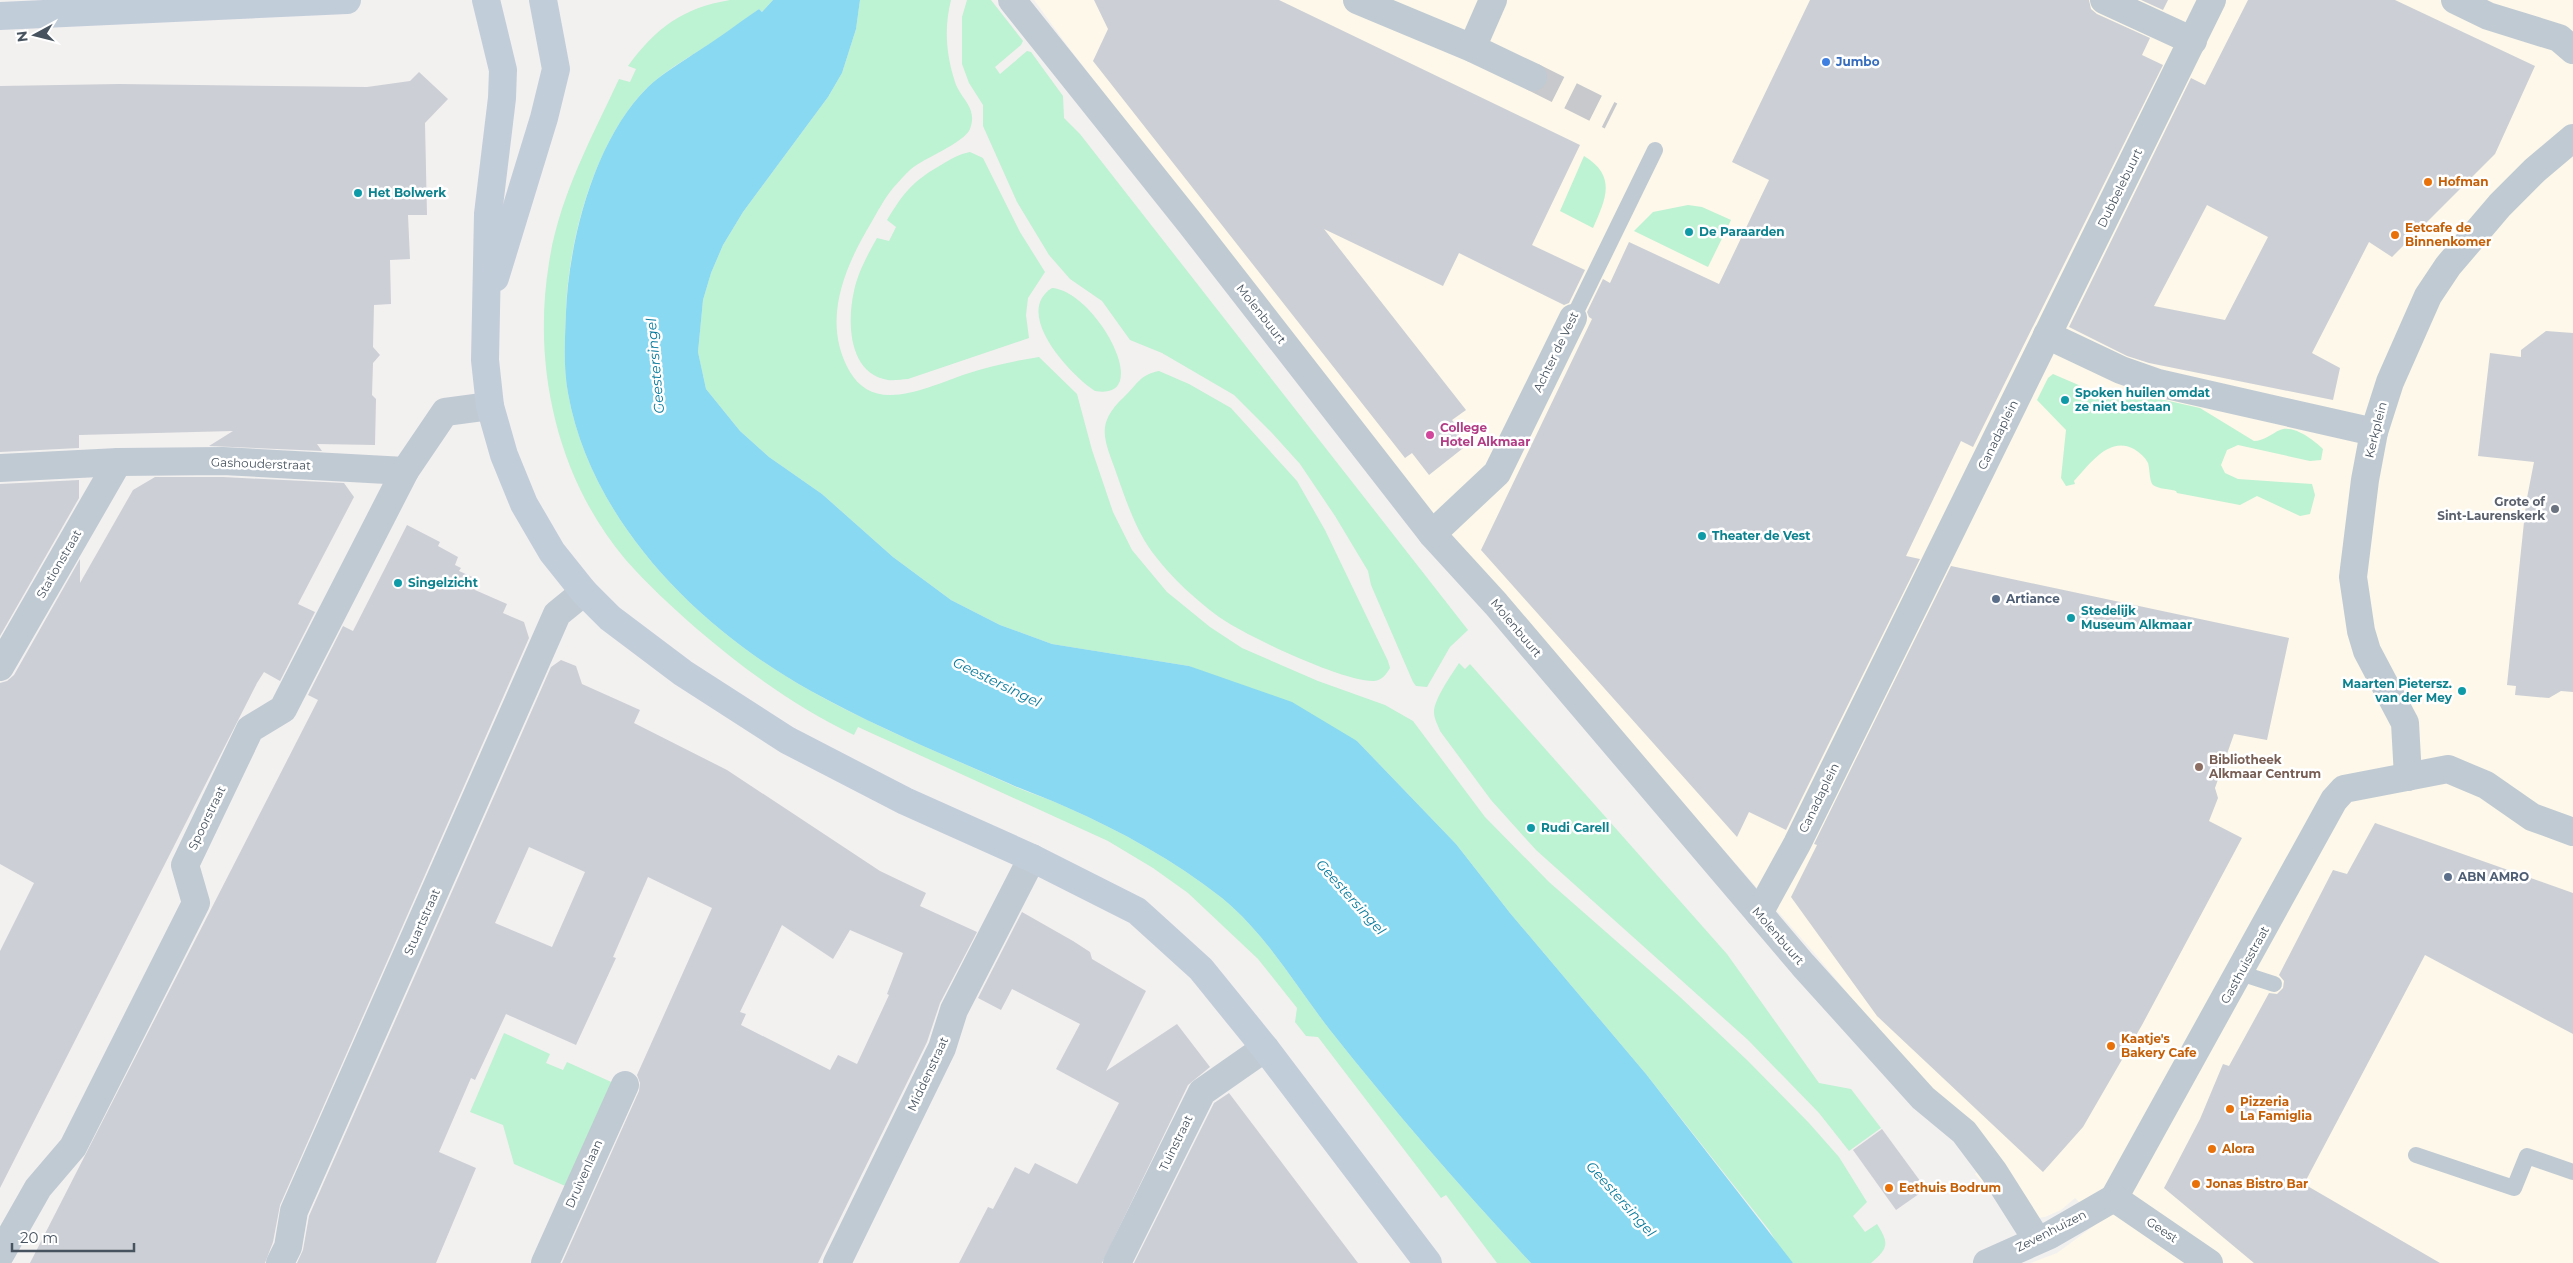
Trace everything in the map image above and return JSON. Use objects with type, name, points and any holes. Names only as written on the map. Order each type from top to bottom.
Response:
[{"type":"main road","points":[[0,16],[27,7],[347,0]]},
{"type":"main road","points":[[486,0],[503,70],[502,98],[488,214],[484,360],[490,406],[504,455],[524,504],[552,552],[584,592],[610,618],[642,644],[787,740],[905,801],[1032,858],[1138,911],[1201,969],[1265,1048],[1428,1263]]},
{"type":"main road","points":[[485,311],[544,118],[556,69],[544,0]]},
{"type":"street","name":"Molenbuurt","points":[[1012,0],[1196,230],[1432,534],[1496,604],[1759,914],[1923,1098],[1964,1132],[1994,1172],[2037,1240]]},
{"type":"street","points":[[1357,0],[1472,48],[1534,77]]},
{"type":"street","points":[[1472,48],[1493,0]]},
{"type":"street","points":[[2104,0],[2193,41]]},
{"type":"street","name":"Dubbelebuurt","points":[[2047,335],[2212,0]]},
{"type":"street","points":[[2455,0],[2488,16],[2559,38],[2573,50]]},
{"type":"street","name":"Kerkplein","points":[[2408,777],[2405,723],[2367,651],[2361,631],[2353,577],[2364,488],[2374,432],[2405,344],[2428,296],[2438,281],[2500,205],[2535,170],[2573,138]]},
{"type":"street","name":"Achter de Vest","points":[[1432,534],[1497,473],[1573,318]]},
{"type":"street","points":[[2047,335],[2121,370],[2158,383],[2374,432]]},
{"type":"street","name":"Canadaplein","points":[[1759,914],[1798,841],[2047,335]]},
{"type":"street","points":[[405,471],[446,412],[490,406]]},
{"type":"street","name":"Gashouderstraat","points":[[0,468],[118,462],[223,461],[405,471]]},
{"type":"street","name":"Stationstraat","points":[[0,667],[118,462]]},
{"type":"street","name":"Spoorstraat","points":[[0,1254],[38,1188],[73,1147],[196,903],[185,864],[250,729],[283,709],[405,471]]},
{"type":"street","name":"Stuartstraat","points":[[280,1263],[288,1247],[294,1211],[557,614],[584,592]]},
{"type":"street","name":"Gasthuisstraat","points":[[2114,1198],[2334,800],[2344,789],[2448,769],[2486,785],[2532,817],[2573,832]]},
{"type":"street","name":"Middenstraat","points":[[837,1263],[942,1048],[954,1010],[1032,858]]},
{"type":"street","name":"Tuinstraat","points":[[1117,1263],[1202,1092],[1265,1048]]},
{"type":"street","name":"Druivenlaan","points":[[545,1263],[624,1085]]},
{"type":"street","name":"Zevenhuizen","points":[[1987,1263],[2037,1240],[2114,1198]]},
{"type":"street","name":"Geest","points":[[2114,1198],[2209,1263]]},
{"type":"lane","name":"Achter de Vest","points":[[1573,318],[1655,150]]},
{"type":"lane","points":[[2240,973],[2274,984]]},
{"type":"lane","points":[[2416,1155],[2514,1188],[2527,1156],[2573,1172]]},
{"type":"shaded area","points":[[1034,0],[2573,0],[2573,1263],[2031,1263],[2057,1253],[2099,1222],[2075,1198],[2061,1210],[2045,1217],[2032,1219],[2001,1206],[1975,1174],[1984,1165],[1894,1050],[1816,955],[1456,545],[1069,48]]},
{"type":"green space","points":[[730,0],[773,0],[762,12],[759,9],[718,39],[664,74],[648,87],[630,108],[614,133],[588,191],[572,253],[565,332],[566,383],[580,440],[600,485],[626,528],[656,568],[691,604],[729,637],[770,666],[811,691],[887,729],[1107,826],[1166,859],[1222,898],[1238,912],[1267,944],[1330,1030],[1403,1120],[1531,1263],[1497,1263],[1446,1195],[1441,1198],[1318,1037],[1306,1036],[1295,1022],[1297,1008],[1258,959],[1188,893],[1153,868],[1108,841],[858,727],[854,735],[812,713],[772,687],[697,629],[625,559],[602,527],[582,493],[567,457],[555,419],[548,381],[544,341],[545,302],[549,263],[554,239],[560,215],[577,169],[619,79],[630,82],[636,69],[628,66],[649,41],[684,14],[698,8]]},
{"type":"green space","points":[[860,0],[951,0],[947,21],[950,61],[955,82],[968,104],[972,121],[970,129],[960,140],[911,169],[893,188],[852,258],[840,296],[837,334],[841,353],[850,372],[858,382],[877,394],[909,393],[984,369],[1039,357],[1077,394],[1092,450],[1113,512],[1132,550],[1167,592],[1210,627],[1242,648],[1318,681],[1385,705],[1413,721],[1485,817],[1549,882],[1680,997],[1747,1060],[1809,1123],[1839,1157],[1867,1202],[1853,1216],[1865,1232],[1877,1224],[1884,1236],[1884,1249],[1871,1263],[1793,1263],[1783,1253],[1769,1230],[1646,1074],[1510,913],[1456,844],[1357,741],[1189,666],[1052,644],[1000,625],[951,600],[893,557],[822,494],[769,457],[740,431],[706,389],[698,352],[703,300],[711,273],[723,245],[743,212],[828,97],[842,73],[856,29]]},
{"type":"green space","points":[[967,0],[991,0],[1023,41],[1021,45],[995,67],[1000,74],[1027,51],[1031,52],[1063,96],[1064,118],[1080,134],[1468,630],[1450,647],[1427,687],[1416,686],[1413,682],[1371,585],[1368,571],[1335,516],[1300,464],[1234,395],[1162,353],[1130,340],[1102,301],[1070,279],[1049,255],[1017,202],[983,126],[983,105],[969,83],[962,64],[962,17]]},
{"type":"green space","points":[[970,152],[983,158],[1020,232],[1045,272],[1028,298],[1026,315],[1029,338],[908,379],[888,380],[875,376],[865,368],[858,357],[851,331],[852,303],[861,270],[877,238],[889,241],[896,227],[887,220],[910,188],[923,176],[959,155]]},
{"type":"green space","points":[[1584,156],[1601,172],[1605,180],[1605,198],[1593,228],[1560,211]]},
{"type":"green space","points":[[1688,205],[1702,207],[1731,220],[1708,267],[1634,231],[1653,212]]},
{"type":"green space","points":[[1052,288],[1069,294],[1086,307],[1101,325],[1113,345],[1120,364],[1120,380],[1112,390],[1095,391],[1073,372],[1050,343],[1042,328],[1038,313],[1041,299]]},
{"type":"green space","points":[[1159,371],[1189,384],[1231,408],[1297,481],[1325,530],[1388,661],[1390,668],[1381,679],[1373,681],[1340,674],[1271,646],[1232,625],[1219,617],[1185,589],[1149,548],[1129,507],[1109,452],[1106,442],[1105,425],[1115,407],[1139,381],[1147,375]]},
{"type":"green space","points":[[2053,374],[2111,399],[2125,399],[2138,394],[2200,408],[2254,441],[2264,439],[2285,429],[2291,429],[2303,434],[2323,449],[2321,460],[2310,461],[2238,445],[2227,450],[2221,465],[2225,473],[2238,479],[2312,484],[2315,495],[2310,514],[2300,516],[2257,496],[2240,505],[2177,493],[2176,491],[2158,487],[2152,483],[2148,463],[2145,459],[2134,449],[2125,446],[2116,446],[2100,454],[2074,481],[2075,484],[2066,486],[2061,478],[2066,430],[2037,400],[2048,378]]},
{"type":"green space","points":[[1459,663],[1465,669],[1470,664],[1727,954],[1819,1083],[1851,1089],[1881,1128],[1849,1151],[1819,1113],[1748,1040],[1536,850],[1491,800],[1440,731],[1435,717],[1435,707],[1444,687]]},
{"type":"green space","points":[[504,1033],[550,1054],[546,1063],[563,1070],[567,1062],[618,1085],[570,1188],[514,1164],[503,1125],[470,1112]]},
{"type":"water","name":"Geestersingel","points":[[773,0],[860,0],[856,29],[842,73],[828,97],[743,212],[723,245],[711,273],[703,300],[698,352],[706,389],[740,431],[769,457],[822,494],[893,557],[951,600],[1000,625],[1052,644],[1189,666],[1292,702],[1357,741],[1456,844],[1510,913],[1646,1074],[1793,1263],[1531,1263],[1403,1120],[1330,1030],[1267,944],[1238,912],[1222,898],[1166,859],[1107,826],[908,739],[811,691],[770,666],[729,637],[691,604],[656,568],[626,528],[600,485],[580,440],[568,393],[565,362],[566,312],[568,284],[579,222],[588,192],[613,134],[629,109],[648,87],[759,9],[762,12]]},
{"type":"building","points":[[1094,0],[1279,0],[1580,145],[1532,245],[1585,270],[1569,303],[1564,305],[1459,253],[1443,286],[1324,229],[1466,410],[1452,420],[1456,425],[1453,427],[1467,445],[1429,475],[1412,453],[1405,458],[1093,61],[1108,29]]},
{"type":"building","name":"Theater de Vest","points":[[1810,0],[2089,0],[2091,9],[2097,14],[2150,38],[2142,55],[2163,65],[1973,447],[1961,441],[1906,556],[1920,559],[1786,830],[1749,812],[1737,837],[1481,550],[1592,319],[1587,312],[1603,279],[1610,283],[1629,242],[1719,284],[1769,180],[1732,162]]},
{"type":"building","points":[[2141,0],[2168,0],[2163,10]]},
{"type":"building","points":[[2248,0],[2395,0],[2535,66],[2495,154],[2392,257],[2369,242],[2312,353],[2340,368],[2333,400],[2149,363],[2127,356],[2069,327],[2191,78],[2205,85]],"holes":[[[2207,205],[2268,237],[2225,320],[2154,306]]]},
{"type":"building","points":[[419,72],[448,99],[425,123],[427,215],[408,215],[410,259],[390,260],[391,304],[374,305],[373,347],[380,355],[373,363],[372,395],[376,399],[375,445],[317,444],[322,451],[209,446],[233,431],[79,435],[79,448],[0,452],[0,86],[119,84],[367,87],[410,81]]},
{"type":"building","name":"Grote of Sint-Laurenskerk","points":[[2546,331],[2573,333],[2573,692],[2561,691],[2549,698],[2515,695],[2516,686],[2507,685],[2526,503],[2534,462],[2478,456],[2490,353],[2521,357],[2521,350]]},
{"type":"building","points":[[155,477],[223,477],[344,483],[354,497],[298,604],[315,612],[280,681],[264,672],[257,683],[0,1188],[0,951],[34,883],[0,864],[0,683],[7,681],[14,675],[80,559],[80,583],[133,490]]},
{"type":"building","points":[[79,480],[79,498],[0,636],[0,484]]},
{"type":"building","points":[[407,525],[440,542],[438,546],[458,557],[455,565],[461,568],[459,571],[479,580],[475,590],[507,604],[503,613],[524,622],[529,638],[280,1205],[273,1242],[265,1263],[30,1263],[318,700],[308,695],[343,626],[353,631]]},
{"type":"building","points":[[1951,566],[2289,638],[2267,740],[2234,734],[2215,788],[2218,798],[2209,821],[2242,838],[2142,1025],[2083,1127],[2043,1172],[1877,1016],[1791,897],[1817,845],[1814,844]]},
{"type":"building","points":[[561,660],[576,666],[582,684],[640,710],[634,723],[727,770],[880,871],[926,893],[920,906],[977,932],[940,1003],[927,1042],[818,1263],[562,1263],[639,1091],[640,1083],[637,1075],[712,908],[648,877],[613,957],[616,958],[576,1045],[506,1014],[475,1080],[471,1078],[439,1152],[476,1168],[436,1263],[297,1263],[303,1250],[309,1216],[551,667]],"holes":[[[529,847],[585,872],[552,947],[495,923]],[[782,925],[833,959],[850,930],[903,953],[887,994],[889,995],[857,1064],[838,1055],[830,1070],[741,1025],[746,1014],[740,1012]]]},
{"type":"building","points":[[2375,823],[2573,893],[2573,1034],[2425,955],[2304,1184],[2440,1263],[2254,1263],[2164,1188],[2200,1119],[2223,1064],[2229,1066],[2269,993],[2277,994],[2283,988],[2284,981],[2279,975],[2333,870],[2347,874]]},
{"type":"building","points":[[1022,912],[1073,941],[1090,952],[1092,959],[1146,991],[1106,1071],[1177,1024],[1210,1067],[1188,1085],[1102,1263],[959,1263],[988,1207],[993,1209],[1015,1167],[1029,1174],[1035,1163],[1077,1184],[1119,1103],[1056,1069],[1080,1024],[1012,989],[1001,1010],[978,998]]},
{"type":"building","points":[[1229,1093],[1358,1263],[1134,1263],[1214,1103]]},
{"type":"building","points":[[1882,1129],[1926,1189],[1896,1210],[1853,1150]]},
{"type":"tunnel","points":[[1533,77],[1611,116]]},
{"type":"place","name":"Jumbo","points":[[1826,62]]},
{"type":"place","name":"Hofman","points":[[2428,182]]},
{"type":"place","name":"Het Bolwerk","points":[[358,193]]},
{"type":"place","name":"De Paraarden","points":[[1689,232]]},
{"type":"place","name":"Eetcafe de Binnenkomer","points":[[2395,235]]},
{"type":"place","name":"Spoken huilen omdat ze niet bestaan","points":[[2065,400]]},
{"type":"place","name":"College Hotel Alkmaar","points":[[1430,435]]},
{"type":"place","name":"Grote of Sint-Laurenskerk","points":[[2555,509]]},
{"type":"place","name":"Theater de Vest","points":[[1702,536]]},
{"type":"place","name":"Singelzicht","points":[[398,583]]},
{"type":"place","name":"Artiance","points":[[1996,599]]},
{"type":"place","name":"Stedelijk Museum Alkmaar","points":[[2071,618]]},
{"type":"place","name":"Maarten Pietersz. van der Mey","points":[[2462,691]]},
{"type":"place","name":"Bibliotheek Alkmaar Centrum","points":[[2199,767]]},
{"type":"place","name":"Rudi Carell","points":[[1531,828]]},
{"type":"place","name":"ABN AMRO","points":[[2448,877]]},
{"type":"place","name":"Kaatje's Bakery Cafe","points":[[2111,1046]]},
{"type":"place","name":"Pizzeria La Famiglia","points":[[2230,1109]]},
{"type":"place","name":"Alora","points":[[2212,1149]]},
{"type":"place","name":"Jonas Bistro Bar","points":[[2196,1184]]},
{"type":"place","name":"Eethuis Bodrum","points":[[1889,1188]]}]
